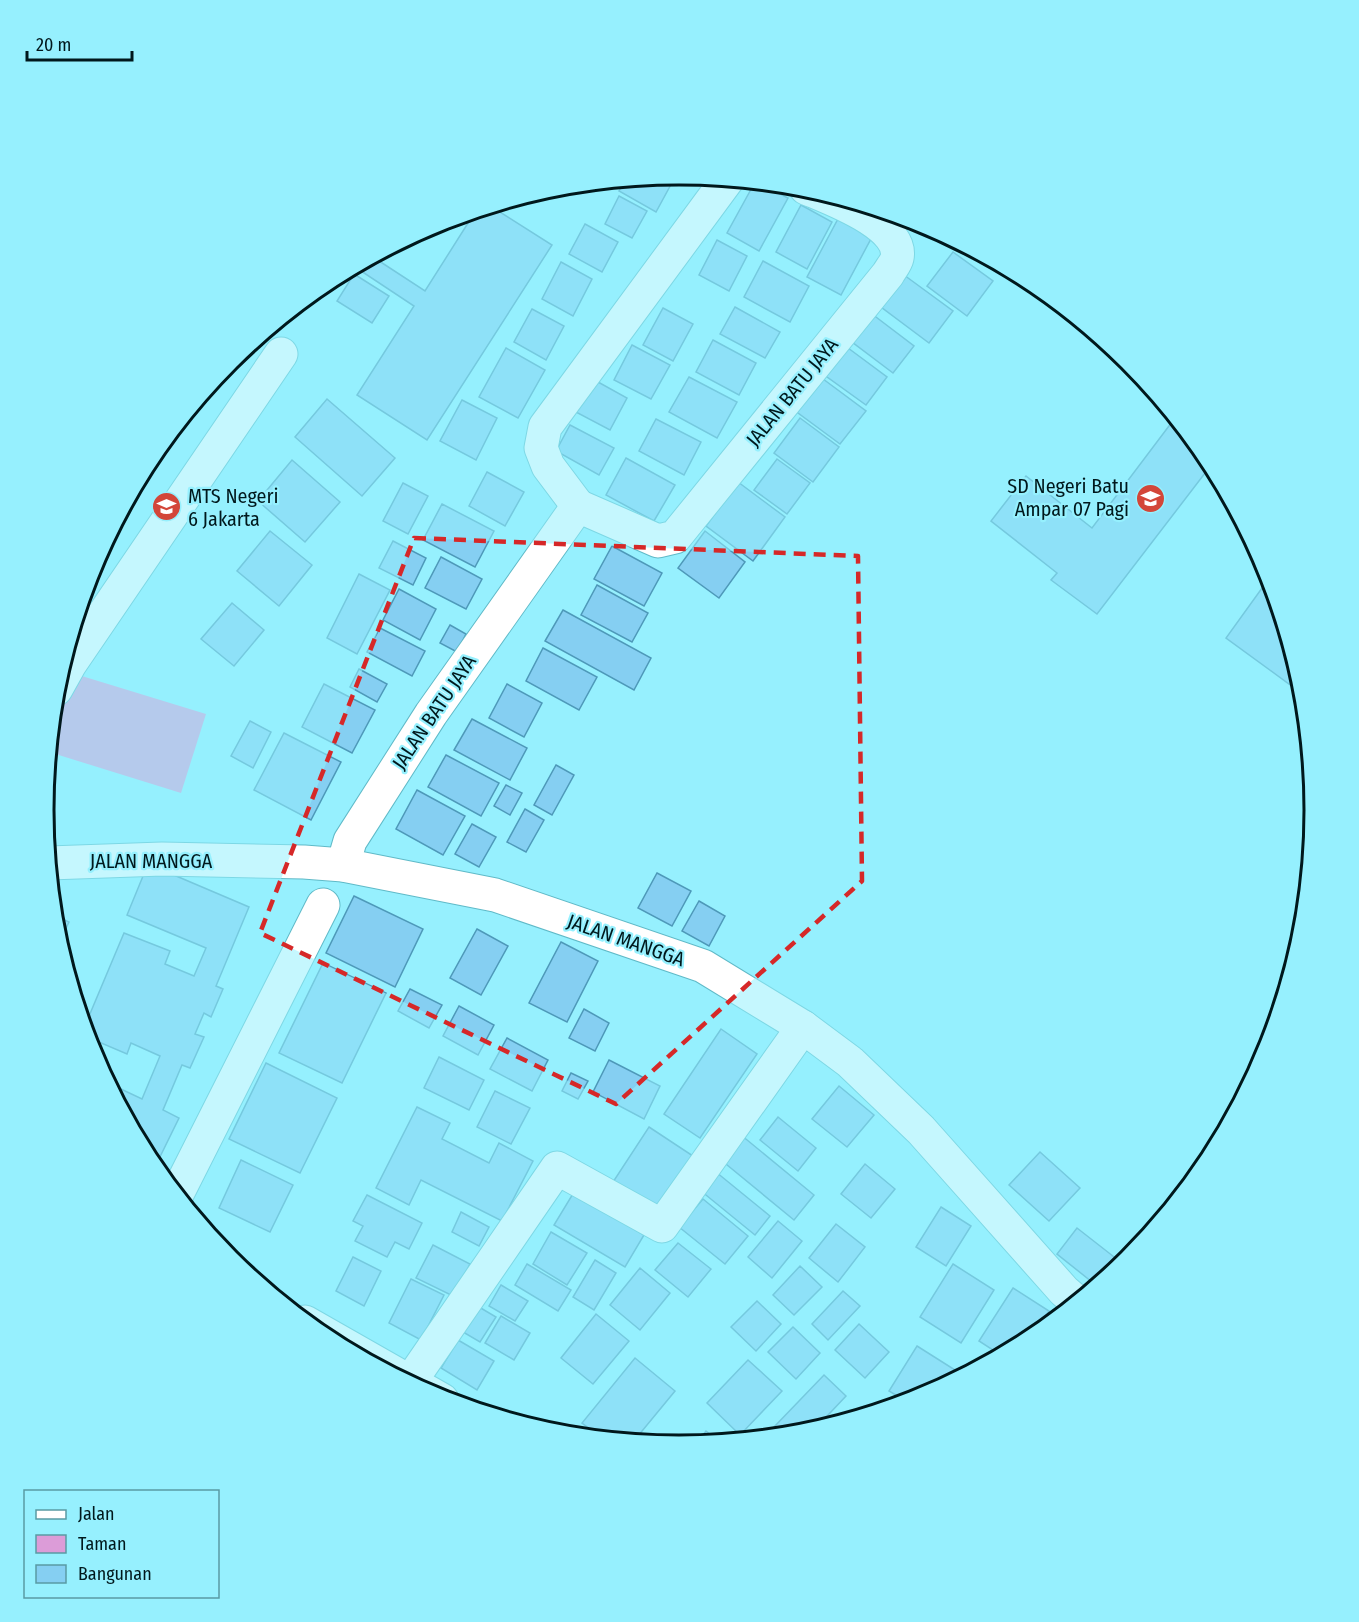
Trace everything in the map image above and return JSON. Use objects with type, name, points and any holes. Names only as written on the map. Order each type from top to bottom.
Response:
[{"type":"street","name":"JALAN BATU JAYA","points":[[723,187],[545,427],[541,448],[548,466],[578,506],[658,541],[675,537],[888,274],[897,258],[892,238],[883,227],[856,211]]},
{"type":"street","points":[[72,660],[281,354]]},
{"type":"street","name":"JALAN BATU JAYA","points":[[343,865],[350,842],[430,714],[578,506]]},
{"type":"street","name":"JALAN MANGGA","points":[[56,862],[162,859],[343,865],[495,895],[702,966],[803,1027],[850,1062],[921,1130],[1072,1298]]},
{"type":"street","points":[[180,1188],[322,906]]},
{"type":"street","points":[[414,1377],[557,1168],[662,1226],[803,1027]]},
{"type":"highlighted area","points":[[414,538],[858,556],[862,881],[616,1104],[260,933]]},
{"type":"green space","points":[[72,673],[206,714],[181,793],[57,754],[65,695]]},
{"type":"building","points":[[670,185],[656,212],[619,191],[620,189]]},
{"type":"building","points":[[751,190],[781,194],[788,198],[759,251],[727,233]]},
{"type":"building","points":[[619,196],[647,211],[632,238],[605,224]]},
{"type":"building","points":[[801,205],[832,222],[807,269],[776,252]]},
{"type":"building","points":[[500,212],[552,245],[427,440],[357,395],[414,306],[362,272],[380,262],[425,291],[468,223],[478,219]]},
{"type":"building","points":[[839,217],[873,235],[841,295],[807,277]]},
{"type":"building","points":[[585,224],[618,242],[602,272],[569,254]]},
{"type":"building","points":[[717,240],[747,256],[729,291],[699,275]]},
{"type":"building","points":[[953,252],[993,281],[967,316],[927,286]]},
{"type":"building","points":[[763,261],[809,286],[790,322],[744,297]]},
{"type":"building","points":[[561,262],[592,279],[573,316],[542,299]]},
{"type":"building","points":[[904,275],[953,311],[929,343],[881,307]]},
{"type":"building","points":[[357,276],[389,296],[372,323],[337,301],[351,279]]},
{"type":"building","points":[[735,307],[780,332],[765,358],[720,334]]},
{"type":"building","points":[[663,308],[693,324],[673,361],[643,345]]},
{"type":"building","points":[[532,309],[564,326],[546,360],[514,342]]},
{"type":"building","points":[[872,314],[914,346],[893,373],[852,342]]},
{"type":"building","points":[[713,340],[756,363],[739,395],[696,372]]},
{"type":"building","points":[[632,345],[670,365],[651,399],[614,380]]},
{"type":"building","points":[[844,345],[887,377],[866,405],[823,374]]},
{"type":"building","points":[[506,348],[545,370],[518,418],[479,397]]},
{"type":"building","points":[[815,373],[866,411],[840,444],[790,407]]},
{"type":"building","points":[[589,377],[627,398],[610,430],[572,410]]},
{"type":"building","points":[[689,377],[737,402],[717,438],[669,412]]},
{"type":"building","points":[[327,399],[395,458],[362,496],[295,437]]},
{"type":"building","points":[[462,400],[497,418],[476,460],[440,441]]},
{"type":"building","points":[[800,418],[839,447],[813,482],[774,453]]},
{"type":"building","points":[[656,419],[701,442],[684,475],[639,451]]},
{"type":"building","name":"SD Negeri Batu Ampar 07 Pagi","points":[[1171,424],[1206,472],[1097,614],[1051,580],[1057,573],[991,521],[1026,476],[1092,528]]},
{"type":"building","points":[[570,425],[614,448],[599,475],[556,451]]},
{"type":"building","points":[[626,458],[675,485],[654,521],[606,495]]},
{"type":"building","points":[[777,459],[810,483],[787,514],[754,490]]},
{"type":"building","points":[[292,460],[340,502],[305,542],[258,501]]},
{"type":"building","points":[[487,472],[524,492],[505,526],[469,506]]},
{"type":"building","points":[[738,482],[785,517],[753,561],[706,526]]},
{"type":"building","points":[[403,483],[428,496],[408,534],[383,521]]},
{"type":"building","points":[[442,504],[494,531],[475,567],[423,540]]},
{"type":"building","points":[[270,531],[312,565],[279,606],[237,571]]},
{"type":"building","points":[[705,531],[745,562],[719,598],[678,568]]},
{"type":"building","points":[[393,541],[426,558],[413,585],[379,568]]},
{"type":"building","points":[[612,546],[662,573],[644,606],[594,579]]},
{"type":"building","points":[[441,557],[482,579],[466,609],[425,588]]},
{"type":"building","points":[[359,574],[390,590],[357,654],[327,638]]},
{"type":"building","points":[[597,585],[648,613],[632,642],[581,615]]},
{"type":"building","points":[[1263,587],[1284,649],[1292,687],[1226,638]]},
{"type":"building","points":[[399,589],[436,609],[420,640],[383,620]]},
{"type":"building","points":[[232,603],[264,630],[234,666],[201,639]]},
{"type":"building","points":[[563,610],[651,658],[634,690],[545,641]]},
{"type":"building","points":[[450,625],[466,634],[457,652],[440,643]]},
{"type":"building","points":[[380,628],[425,651],[412,676],[367,652]]},
{"type":"building","points":[[543,648],[597,677],[579,710],[526,681]]},
{"type":"building","points":[[359,669],[387,684],[377,702],[350,687]]},
{"type":"building","points":[[324,684],[375,710],[352,753],[302,727]]},
{"type":"building","points":[[507,684],[542,703],[524,737],[489,718]]},
{"type":"building","points":[[472,719],[527,748],[510,780],[454,750]]},
{"type":"building","points":[[250,721],[271,732],[253,768],[231,756]]},
{"type":"building","points":[[284,733],[341,762],[311,820],[254,790]]},
{"type":"building","points":[[446,755],[499,783],[481,816],[428,787]]},
{"type":"building","points":[[556,765],[574,775],[552,815],[534,805]]},
{"type":"building","points":[[506,785],[522,793],[510,815],[494,806]]},
{"type":"building","points":[[417,790],[465,816],[443,855],[396,829]]},
{"type":"building","points":[[525,809],[544,820],[526,852],[507,842]]},
{"type":"building","points":[[472,824],[496,837],[479,867],[455,854]]},
{"type":"building","points":[[148,864],[249,907],[216,986],[223,989],[211,1017],[204,1013],[195,1034],[204,1037],[190,1068],[182,1065],[163,1110],[179,1118],[159,1159],[119,1088],[142,1099],[160,1056],[131,1043],[127,1054],[99,1042],[89,1017],[124,933],[170,951],[165,964],[194,976],[206,948],[127,915]]},
{"type":"building","points":[[657,873],[691,891],[672,926],[638,908]]},
{"type":"building","points":[[354,896],[423,929],[395,987],[326,953]]},
{"type":"building","points":[[699,901],[725,916],[709,946],[682,931]]},
{"type":"building","points":[[64,919],[69,922],[65,929]]},
{"type":"building","points":[[477,929],[508,946],[481,995],[450,978]]},
{"type":"building","points":[[561,942],[598,961],[567,1022],[529,1003]]},
{"type":"building","points":[[323,963],[386,993],[342,1083],[279,1053]]},
{"type":"building","points":[[410,989],[442,1005],[429,1028],[398,1011]]},
{"type":"building","points":[[459,1006],[494,1025],[478,1055],[443,1036]]},
{"type":"building","points":[[584,1009],[609,1023],[595,1051],[569,1038]]},
{"type":"building","points":[[721,1029],[757,1054],[700,1138],[664,1114]]},
{"type":"building","points":[[507,1038],[548,1060],[532,1091],[490,1069]]},
{"type":"building","points":[[439,1057],[484,1080],[469,1110],[424,1088]]},
{"type":"building","points":[[609,1060],[660,1086],[644,1119],[593,1092]]},
{"type":"building","points":[[266,1063],[337,1098],[300,1173],[229,1139]]},
{"type":"building","points":[[571,1073],[588,1081],[578,1099],[562,1091]]},
{"type":"building","points":[[839,1086],[874,1115],[847,1147],[812,1119]]},
{"type":"building","points":[[495,1091],[530,1108],[511,1144],[477,1127]]},
{"type":"building","points":[[417,1107],[450,1123],[442,1139],[489,1163],[499,1143],[533,1161],[502,1221],[421,1180],[409,1205],[376,1188]]},
{"type":"building","points":[[778,1117],[816,1148],[798,1171],[760,1140]]},
{"type":"building","points":[[649,1127],[693,1156],[656,1211],[613,1182]]},
{"type":"building","points":[[741,1135],[814,1195],[794,1220],[721,1160]]},
{"type":"building","points":[[1040,1152],[1080,1188],[1049,1221],[1009,1185]]},
{"type":"building","points":[[241,1160],[293,1185],[270,1232],[219,1208]]},
{"type":"building","points":[[865,1164],[895,1189],[871,1218],[841,1194]]},
{"type":"building","points":[[716,1172],[770,1216],[755,1235],[701,1191]]},
{"type":"building","points":[[574,1192],[644,1235],[625,1267],[554,1225]]},
{"type":"building","points":[[367,1195],[422,1223],[409,1249],[395,1242],[387,1257],[355,1241],[363,1226],[353,1221]]},
{"type":"building","points":[[703,1199],[748,1236],[725,1264],[679,1227]]},
{"type":"building","points":[[941,1207],[971,1226],[946,1266],[916,1247]]},
{"type":"building","points":[[461,1212],[489,1227],[479,1246],[452,1232]]},
{"type":"building","points":[[778,1221],[802,1241],[772,1278],[748,1257]]},
{"type":"building","points":[[836,1224],[865,1247],[838,1282],[809,1258]]},
{"type":"building","points":[[1077,1228],[1116,1259],[1091,1282],[1057,1254]]},
{"type":"building","points":[[551,1232],[587,1253],[567,1285],[533,1264]]},
{"type":"building","points":[[678,1243],[711,1269],[688,1297],[655,1270]]},
{"type":"building","points":[[433,1245],[470,1264],[453,1296],[416,1278]]},
{"type":"building","points":[[353,1257],[381,1271],[364,1306],[336,1291]]},
{"type":"building","points":[[595,1260],[616,1273],[594,1310],[573,1297]]},
{"type":"building","points":[[527,1264],[571,1290],[558,1311],[515,1285]]},
{"type":"building","points":[[953,1264],[994,1290],[961,1343],[920,1317]]},
{"type":"building","points":[[800,1266],[822,1287],[794,1315],[773,1295]]},
{"type":"building","points":[[640,1268],[670,1293],[640,1330],[610,1305]]},
{"type":"building","points":[[411,1279],[444,1295],[421,1340],[389,1323]]},
{"type":"building","points":[[501,1285],[528,1301],[515,1321],[489,1306]]},
{"type":"building","points":[[1013,1288],[1049,1311],[1044,1318],[995,1351],[979,1341]]},
{"type":"building","points":[[843,1291],[860,1306],[828,1340],[812,1324]]},
{"type":"building","points":[[757,1301],[781,1324],[756,1351],[731,1327]]},
{"type":"building","points":[[479,1307],[496,1317],[480,1342],[463,1332]]},
{"type":"building","points":[[596,1314],[629,1341],[593,1384],[561,1358]]},
{"type":"building","points":[[501,1316],[530,1333],[514,1360],[485,1343]]},
{"type":"building","points":[[859,1324],[889,1352],[865,1378],[835,1350]]},
{"type":"building","points":[[793,1327],[820,1353],[796,1379],[768,1352]]},
{"type":"building","points":[[458,1340],[494,1361],[477,1390],[441,1368]]},
{"type":"building","points":[[917,1346],[957,1371],[898,1397],[889,1391]]},
{"type":"building","points":[[635,1358],[675,1391],[639,1435],[591,1430],[582,1423]]},
{"type":"building","points":[[748,1360],[782,1391],[742,1433],[738,1433],[707,1403]]},
{"type":"building","points":[[824,1375],[846,1396],[824,1419],[774,1427]]},
{"type":"place","name":"SD Negeri Batu Ampar 07 Pagi","points":[[1150,498]]},
{"type":"place","name":"MTS Negeri 6 Jakarta","points":[[167,507]]}]
